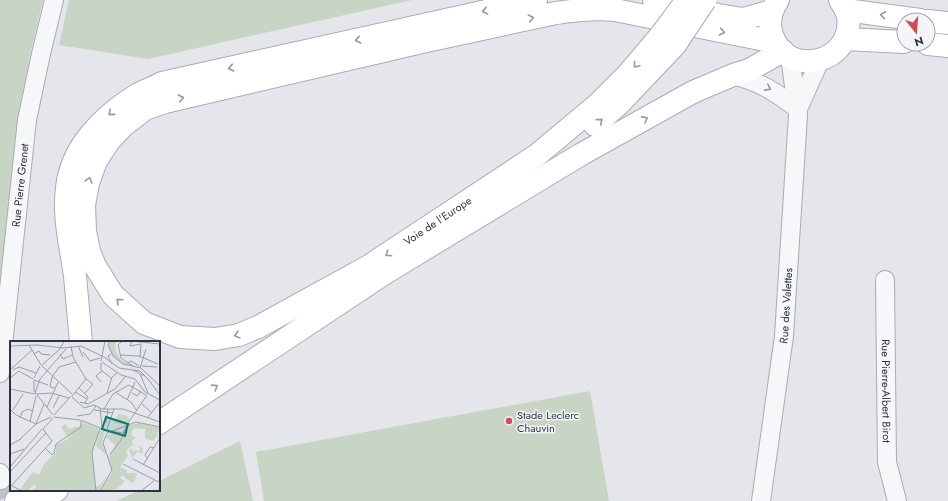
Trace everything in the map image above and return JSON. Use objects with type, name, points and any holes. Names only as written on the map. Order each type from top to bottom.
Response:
[{"type":"main road","points":[[81,341],[75,277],[67,225],[67,188],[71,170],[82,145],[112,112],[136,95],[162,83],[536,0]]},
{"type":"main road","points":[[654,0],[718,15],[743,19],[775,6]]},
{"type":"main road","name":"Voie de l'Europe","points":[[668,40],[687,0]]},
{"type":"main road","name":"Voie de l'Europe","points":[[160,406],[556,157],[620,104],[668,40],[705,0]]},
{"type":"main road","points":[[783,50],[749,70],[733,75],[694,92],[378,269],[239,335],[215,339],[180,337],[144,323],[113,295],[94,266],[89,251],[85,231],[84,205],[88,182],[96,161],[109,141],[119,131],[145,109],[165,102],[426,41],[541,16],[611,5],[783,50],[800,61],[810,62],[820,60],[831,55],[839,48],[845,39],[848,28],[848,17],[843,5]]},
{"type":"main road","points":[[843,5],[896,15]]},
{"type":"main road","points":[[775,6],[770,21],[771,31],[783,50]]},
{"type":"main road","points":[[936,22],[948,23]]},
{"type":"main road","points":[[845,39],[896,42]]},
{"type":"main road","points":[[936,45],[948,46]]},
{"type":"main road","points":[[160,423],[378,269]]},
{"type":"main road","points":[[16,501],[32,491]]},
{"type":"main road","points":[[40,501],[55,491]]},
{"type":"street","name":"Rue Pierre Grenet","points":[[0,373],[27,120],[54,0]]},
{"type":"street","points":[[936,17],[948,14]]},
{"type":"street","name":"Rue des Valettes","points":[[761,501],[784,336],[798,109],[783,50]]},
{"type":"street","name":"Rue des Valettes","points":[[798,109],[820,60]]},
{"type":"street","points":[[733,75],[754,81],[774,90],[798,109]]},
{"type":"street","name":"Rue Pierre-Albert Birot","points":[[885,280],[887,462],[897,501]]},
{"type":"green space","points":[[0,0],[43,0],[29,59],[0,283]]},
{"type":"green space","points":[[69,0],[412,0],[148,59],[59,45]]},
{"type":"green space","name":"Stade Leclerc Chauvin","points":[[590,391],[609,501],[264,501],[256,452]]},
{"type":"green space","points":[[240,441],[253,501],[116,501],[138,491],[160,491],[160,481]]},
{"type":"tunnel","points":[[1,480],[9,501]]},
{"type":"place","name":"Stade Leclerc Chauvin","points":[[509,421]]}]
